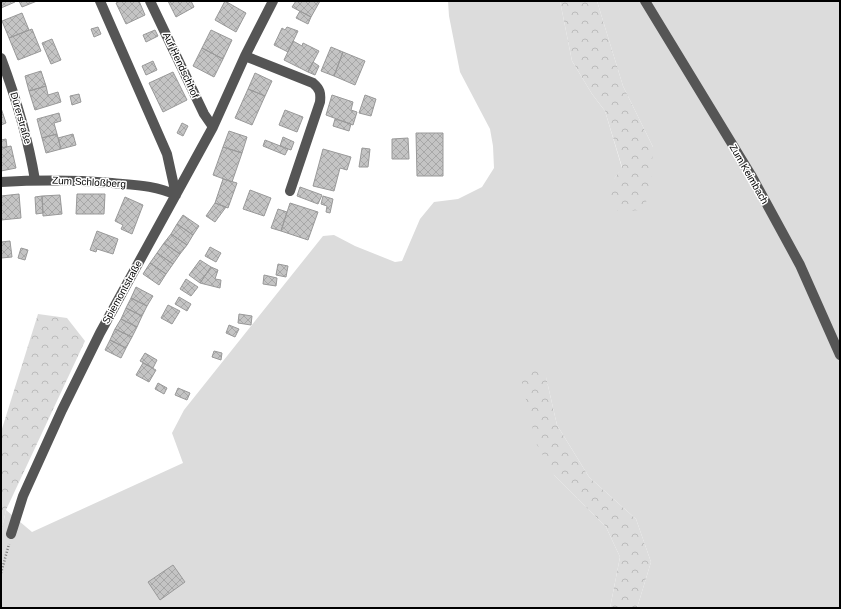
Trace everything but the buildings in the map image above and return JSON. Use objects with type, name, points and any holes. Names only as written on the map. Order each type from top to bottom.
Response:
[{"type":"street","points":[[100,1],[167,154],[176,195]]},
{"type":"street","name":"Auf Hendschhof","points":[[150,1],[204,114],[213,127]]},
{"type":"street","name":"Spiemontstraße","points":[[11,534],[24,496],[62,410],[100,333],[213,127],[272,1]]},
{"type":"street","name":"Zum Keimbach","points":[[645,1],[751,175],[800,265],[840,355]]},
{"type":"street","points":[[245,56],[313,83],[319,88],[321,94],[320,102],[290,191]]},
{"type":"street","name":"Dürerstraße","points":[[1,58],[10,82],[30,151],[35,180]]},
{"type":"street","name":"Zum Schloßberg","points":[[1,182],[35,180],[88,181],[147,186],[164,190],[176,195]]},
{"type":"path","points":[[1,573],[11,534]]},
{"type":"green space","points":[[448,1],[560,1],[572,61],[592,94],[605,111],[622,168],[614,179],[653,147],[623,86],[597,1],[840,1],[840,608],[637,608],[651,562],[636,519],[589,477],[557,425],[546,377],[554,475],[606,527],[620,557],[610,608],[1,608],[1,533],[6,510],[32,532],[183,463],[172,433],[184,410],[323,236],[334,235],[355,246],[395,262],[402,261],[420,219],[434,202],[458,199],[482,187],[494,168],[493,146],[490,129],[460,72],[449,16]]},
{"type":"green space","points":[[560,1],[597,1],[623,86],[653,147],[650,197],[639,210],[619,212],[607,200],[614,179],[622,167],[605,111],[592,94],[572,61]]},
{"type":"green space","points":[[38,314],[67,318],[85,341],[6,510],[1,533],[1,432]]},
{"type":"green space","points":[[530,366],[546,377],[557,425],[589,477],[636,519],[651,562],[637,608],[610,608],[620,557],[606,527],[554,475],[536,443],[521,378]]}]
